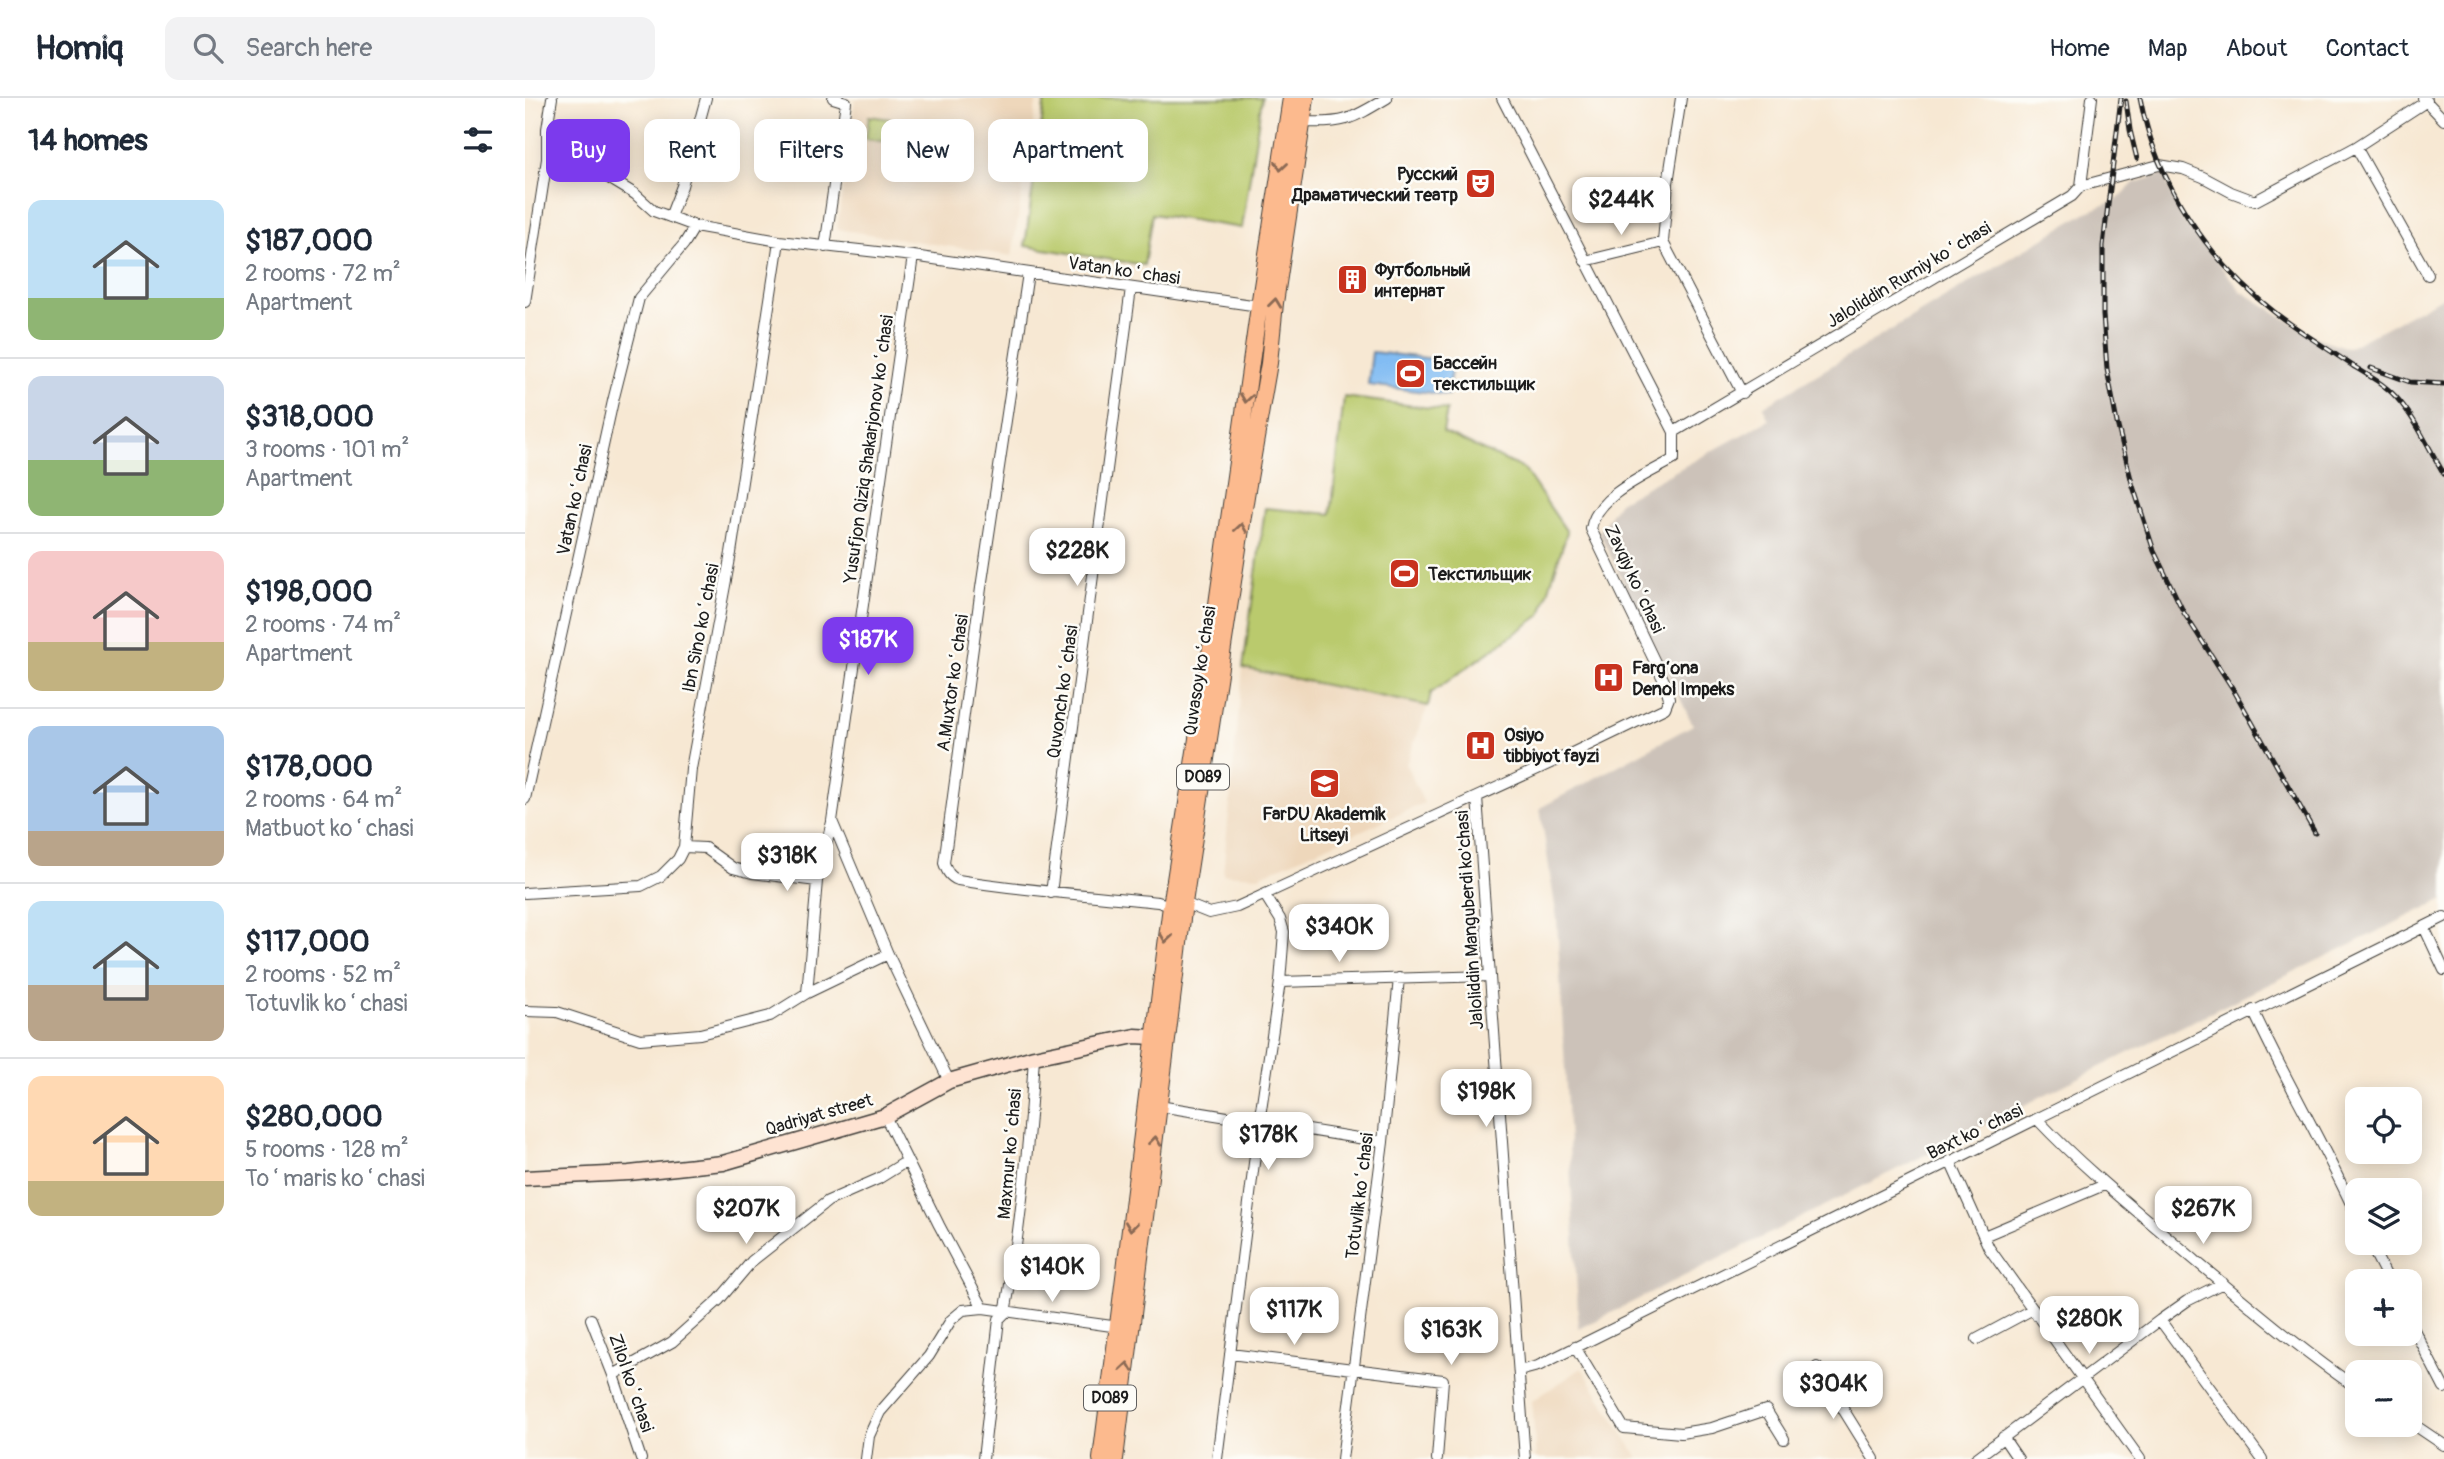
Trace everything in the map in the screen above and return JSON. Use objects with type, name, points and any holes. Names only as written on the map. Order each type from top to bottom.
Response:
[{"type":"main road","name":"Quvasoy koʻchasi","points":[[1115,1459],[1159,1106],[1178,904],[1208,668],[1290,98]]},
{"type":"main road","name":"Quvasoy koʻchasi","points":[[1101,1459],[1119,1331],[1153,1037],[1269,363],[1275,303],[1306,98]]},
{"type":"street","points":[[549,119],[552,98]]},
{"type":"street","points":[[670,217],[682,186],[706,98]]},
{"type":"street","points":[[825,247],[846,100],[833,98]]},
{"type":"street","points":[[1303,122],[1334,123],[1353,118],[1387,98]]},
{"type":"street","points":[[1502,98],[1674,432]]},
{"type":"street","points":[[1681,98],[1668,183],[1663,243],[1742,393]]},
{"type":"street","points":[[2092,98],[2081,186],[2159,165],[2183,169],[2255,201],[2356,147],[2425,100],[2444,120]]},
{"type":"street","points":[[2356,147],[2428,275]]},
{"type":"street","points":[[525,302],[546,166]]},
{"type":"street","name":"Vatan koʻchasi","points":[[615,182],[635,194],[654,211],[695,226],[779,241],[913,257],[1259,306]]},
{"type":"street","name":"Jaloliddin Rumiy koʻchasi","points":[[1674,432],[2072,196],[2081,186]]},
{"type":"street","name":"Vatan koʻchasi","points":[[525,799],[613,401],[639,298],[684,244],[695,226]]},
{"type":"street","name":"Ibn Sino koʻchasi","points":[[684,847],[691,769],[731,554],[779,241]]},
{"type":"street","points":[[1585,261],[1663,243]]},
{"type":"street","name":"Yusufjon Qiziq Shakarjonov koʻchasi","points":[[807,993],[817,881],[832,821],[913,257]]},
{"type":"street","name":"A.Muxtor koʻchasi","points":[[1028,273],[981,587],[944,863],[949,875],[958,880],[1016,890],[1178,904]]},
{"type":"street","name":"Quvonch koʻchasi","points":[[1051,893],[1131,288]]},
{"type":"street","name":"Zavqiy koʻchasi","points":[[1178,904],[1202,912],[1220,912],[1265,895],[1665,708],[1669,698],[1665,683],[1591,529],[1595,514],[1611,496],[1674,458],[1674,432]]},
{"type":"street","name":"Jaloliddin Manguberdi ko'chasi","points":[[1477,797],[1525,1459]]},
{"type":"street","points":[[832,821],[888,954],[949,1081]]},
{"type":"street","points":[[525,893],[641,886],[661,876],[678,859],[684,847],[705,848],[733,868],[817,881]]},
{"type":"street","points":[[1217,1459],[1259,1124],[1280,982],[1283,932],[1280,919],[1265,895]]},
{"type":"street","name":"Baxt koʻchasi","points":[[1518,1371],[1538,1366],[2444,917]]},
{"type":"street","points":[[2424,927],[2444,970]]},
{"type":"street","points":[[525,1011],[557,1012],[628,1036],[652,1039],[700,1034],[747,1023],[781,1011],[807,993],[888,954]]},
{"type":"street","points":[[1280,982],[1490,976]]},
{"type":"street","name":"Totuvlik koʻchasi","points":[[1342,1459],[1383,1142],[1399,978]]},
{"type":"street","points":[[2253,1010],[2345,1190]]},
{"type":"street","name":"Qadriyat street","points":[[525,1178],[629,1173],[723,1163],[885,1116],[949,1081],[1034,1057],[1135,1035],[1153,1037]]},
{"type":"street","name":"Maxmur koʻchasi","points":[[983,1459],[999,1319],[1005,1313],[1017,1249],[1029,1144],[1034,1057]]},
{"type":"street","points":[[1159,1106],[1383,1142]]},
{"type":"street","points":[[885,1116],[982,1308]]},
{"type":"street","points":[[2037,1119],[2104,1185],[2345,1379]]},
{"type":"street","points":[[613,1375],[671,1342],[719,1300],[752,1261],[828,1201],[878,1179],[907,1161]]},
{"type":"street","points":[[1950,1161],[1989,1248],[2140,1459]]},
{"type":"street","points":[[1984,1236],[2104,1185]]},
{"type":"street","points":[[1975,1459],[2160,1320],[2187,1301],[2223,1283]]},
{"type":"street","points":[[866,1459],[869,1436],[880,1412],[929,1356],[951,1320],[963,1310],[982,1308],[1119,1331]]},
{"type":"street","points":[[1977,1339],[2033,1308]]},
{"type":"street","name":"Zilol koʻchasi","points":[[591,1319],[641,1459]]},
{"type":"street","points":[[2160,1320],[2262,1459]]},
{"type":"street","points":[[2422,1345],[2444,1388]]},
{"type":"street","points":[[1575,1347],[1624,1427],[1681,1433],[1712,1428],[1766,1410],[1784,1439]]},
{"type":"street","points":[[1230,1354],[1443,1380],[1437,1459]]},
{"type":"street","points":[[1817,1367],[1874,1459]]},
{"type":"street","points":[[2422,1430],[2444,1445]]},
{"type":"street","points":[[2003,1437],[2018,1459]]},
{"type":"shaded area","points":[[855,98],[986,98],[1000,101],[1001,98],[1037,98],[1034,119],[988,119],[988,182],[1024,182],[1012,256],[837,229],[843,182],[867,182],[867,119],[852,119]]},
{"type":"shaded area","points":[[2164,174],[2180,217],[2241,291],[2315,337],[2348,348],[2444,296],[2444,899],[2150,1042],[1579,1329],[1557,919],[1540,808],[1693,725],[1599,532],[1619,502],[1769,420],[1763,407],[2087,212],[2117,200],[2134,183]]},
{"type":"shaded area","name":"FarDU Akademik Litseyi","points":[[1243,668],[1428,706],[1406,764],[1424,803],[1259,876],[1223,874]]},
{"type":"shaded area","points":[[1582,1368],[1639,1459],[1536,1459],[1532,1401]]},
{"type":"green space","points":[[1045,98],[1262,98],[1242,228],[1152,214],[1144,265],[1025,246],[1034,182],[1148,182],[1148,119],[1042,119]]},
{"type":"green space","points":[[869,116],[891,119],[881,119],[881,141],[867,139]]},
{"type":"green space","name":"Текстильщик","points":[[1344,397],[1447,410],[1443,432],[1524,469],[1567,532],[1541,615],[1431,693],[1428,706],[1243,668],[1265,508],[1331,514]]},
{"type":"water","name":"Бассейн текстильщик","points":[[1372,352],[1452,361],[1448,395],[1368,385]]},
{"type":"railway","points":[[2121,98],[2103,246],[2103,315],[2107,369],[2132,483],[2154,551],[2184,613],[2233,689],[2315,833]]},
{"type":"railway","points":[[2140,98],[2159,160],[2189,218],[2208,245],[2230,271],[2278,315],[2391,392],[2410,415],[2444,474]]},
{"type":"railway","points":[[2126,101],[2137,159]]},
{"type":"railway","points":[[2371,368],[2410,382],[2444,384]]},
{"type":"place","name":"Русский Драматический театр","points":[[1481,184]]},
{"type":"place","name":"Футбольный интернат","points":[[1352,280]]},
{"type":"place","name":"Бассейн текстильщик","points":[[1410,373]]},
{"type":"place","name":"Текстильщик","points":[[1405,574]]},
{"type":"place","name":"Farg‘ona Denol Impeks","points":[[1609,678]]},
{"type":"place","name":"Osiyo tibbiyot fayzi","points":[[1481,745]]},
{"type":"place","name":"FarDU Akademik Litseyi","points":[[1324,784]]}]
